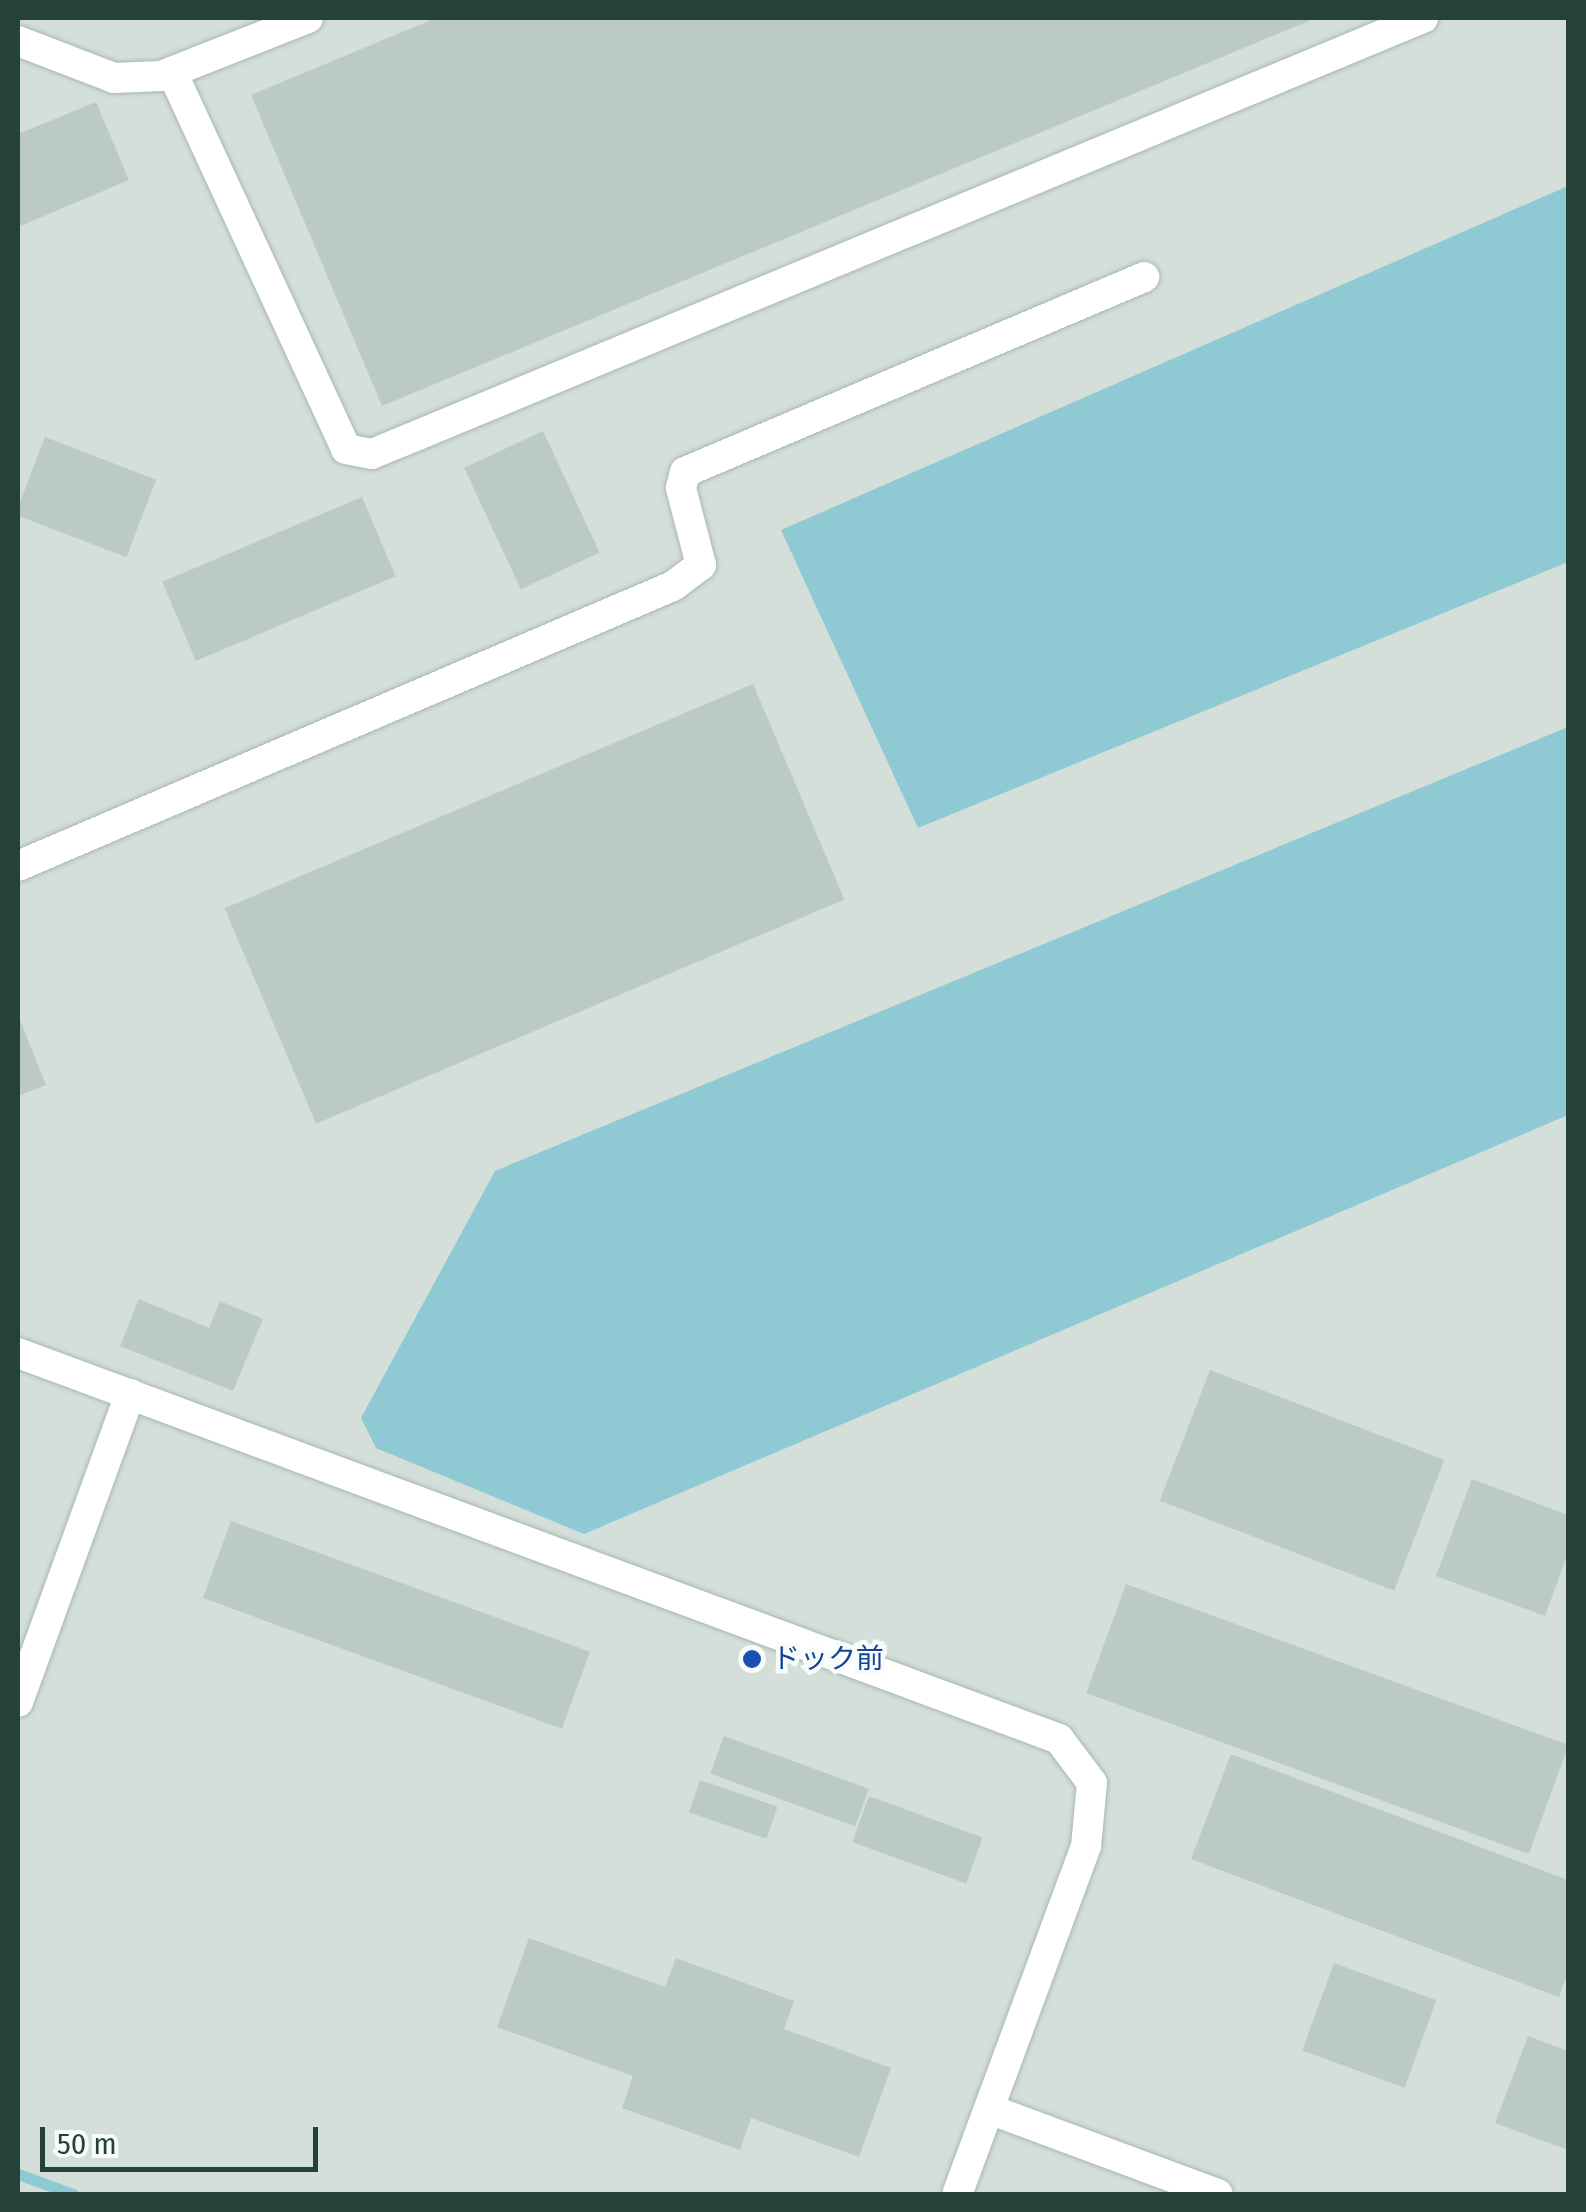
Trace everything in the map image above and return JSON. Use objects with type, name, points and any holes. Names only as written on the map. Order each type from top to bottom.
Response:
[{"type":"lane","points":[[18,41],[114,78],[172,72],[308,18]]},
{"type":"lane","points":[[172,72],[346,449],[372,454],[1423,18]]},
{"type":"lane","points":[[18,866],[673,586],[701,565],[681,488],[685,472],[694,466],[1144,277]]},
{"type":"lane","points":[[18,1353],[1058,1740],[1092,1783],[1086,1846],[957,2194]]},
{"type":"lane","points":[[18,1702],[130,1394]]},
{"type":"lane","points":[[989,2108],[1218,2194]]},
{"type":"shaded area","points":[[18,18],[1568,18],[1568,2194],[18,2194]]},
{"type":"water","points":[[1568,186],[1568,562],[918,828],[781,530]]},
{"type":"water","points":[[1568,727],[1568,1115],[584,1534],[376,1448],[361,1418],[495,1171]]},
{"type":"building","points":[[436,18],[1316,18],[382,406],[251,95]]},
{"type":"building","points":[[96,102],[129,180],[18,227],[18,134]]},
{"type":"building","points":[[543,431],[600,552],[521,589],[464,468]]},
{"type":"building","points":[[45,437],[156,480],[126,557],[18,516]]},
{"type":"building","points":[[362,497],[396,576],[196,661],[162,582]]},
{"type":"building","points":[[753,684],[844,899],[316,1124],[225,908]]},
{"type":"building","points":[[18,1015],[46,1085],[18,1096]]},
{"type":"building","points":[[139,1299],[209,1328],[220,1301],[263,1319],[233,1391],[120,1346]]},
{"type":"building","points":[[1210,1370],[1444,1460],[1394,1591],[1160,1501]]},
{"type":"building","points":[[1472,1479],[1568,1515],[1568,1553],[1545,1616],[1436,1576]]},
{"type":"building","points":[[231,1521],[590,1652],[562,1729],[203,1598]]},
{"type":"building","points":[[1126,1584],[1568,1745],[1529,1854],[1086,1693]]},
{"type":"building","points":[[724,1736],[869,1789],[855,1826],[710,1774]]},
{"type":"building","points":[[1231,1754],[1568,1880],[1568,1972],[1559,1997],[1191,1859]]},
{"type":"building","points":[[700,1780],[778,1807],[766,1839],[689,1812]]},
{"type":"building","points":[[869,1796],[983,1837],[966,1883],[852,1842]]},
{"type":"building","points":[[529,1938],[665,1987],[676,1958],[794,2001],[784,2029],[891,2068],[859,2157],[751,2118],[740,2150],[622,2108],[633,2076],[497,2027]]},
{"type":"building","points":[[1334,1963],[1436,2000],[1405,2088],[1302,2050]]},
{"type":"building","points":[[1528,2036],[1568,2051],[1568,2150],[1495,2123]]},
{"type":"waterway","points":[[18,2174],[73,2194]]},
{"type":"place","name":"ドック前","points":[[752,1659]]}]
